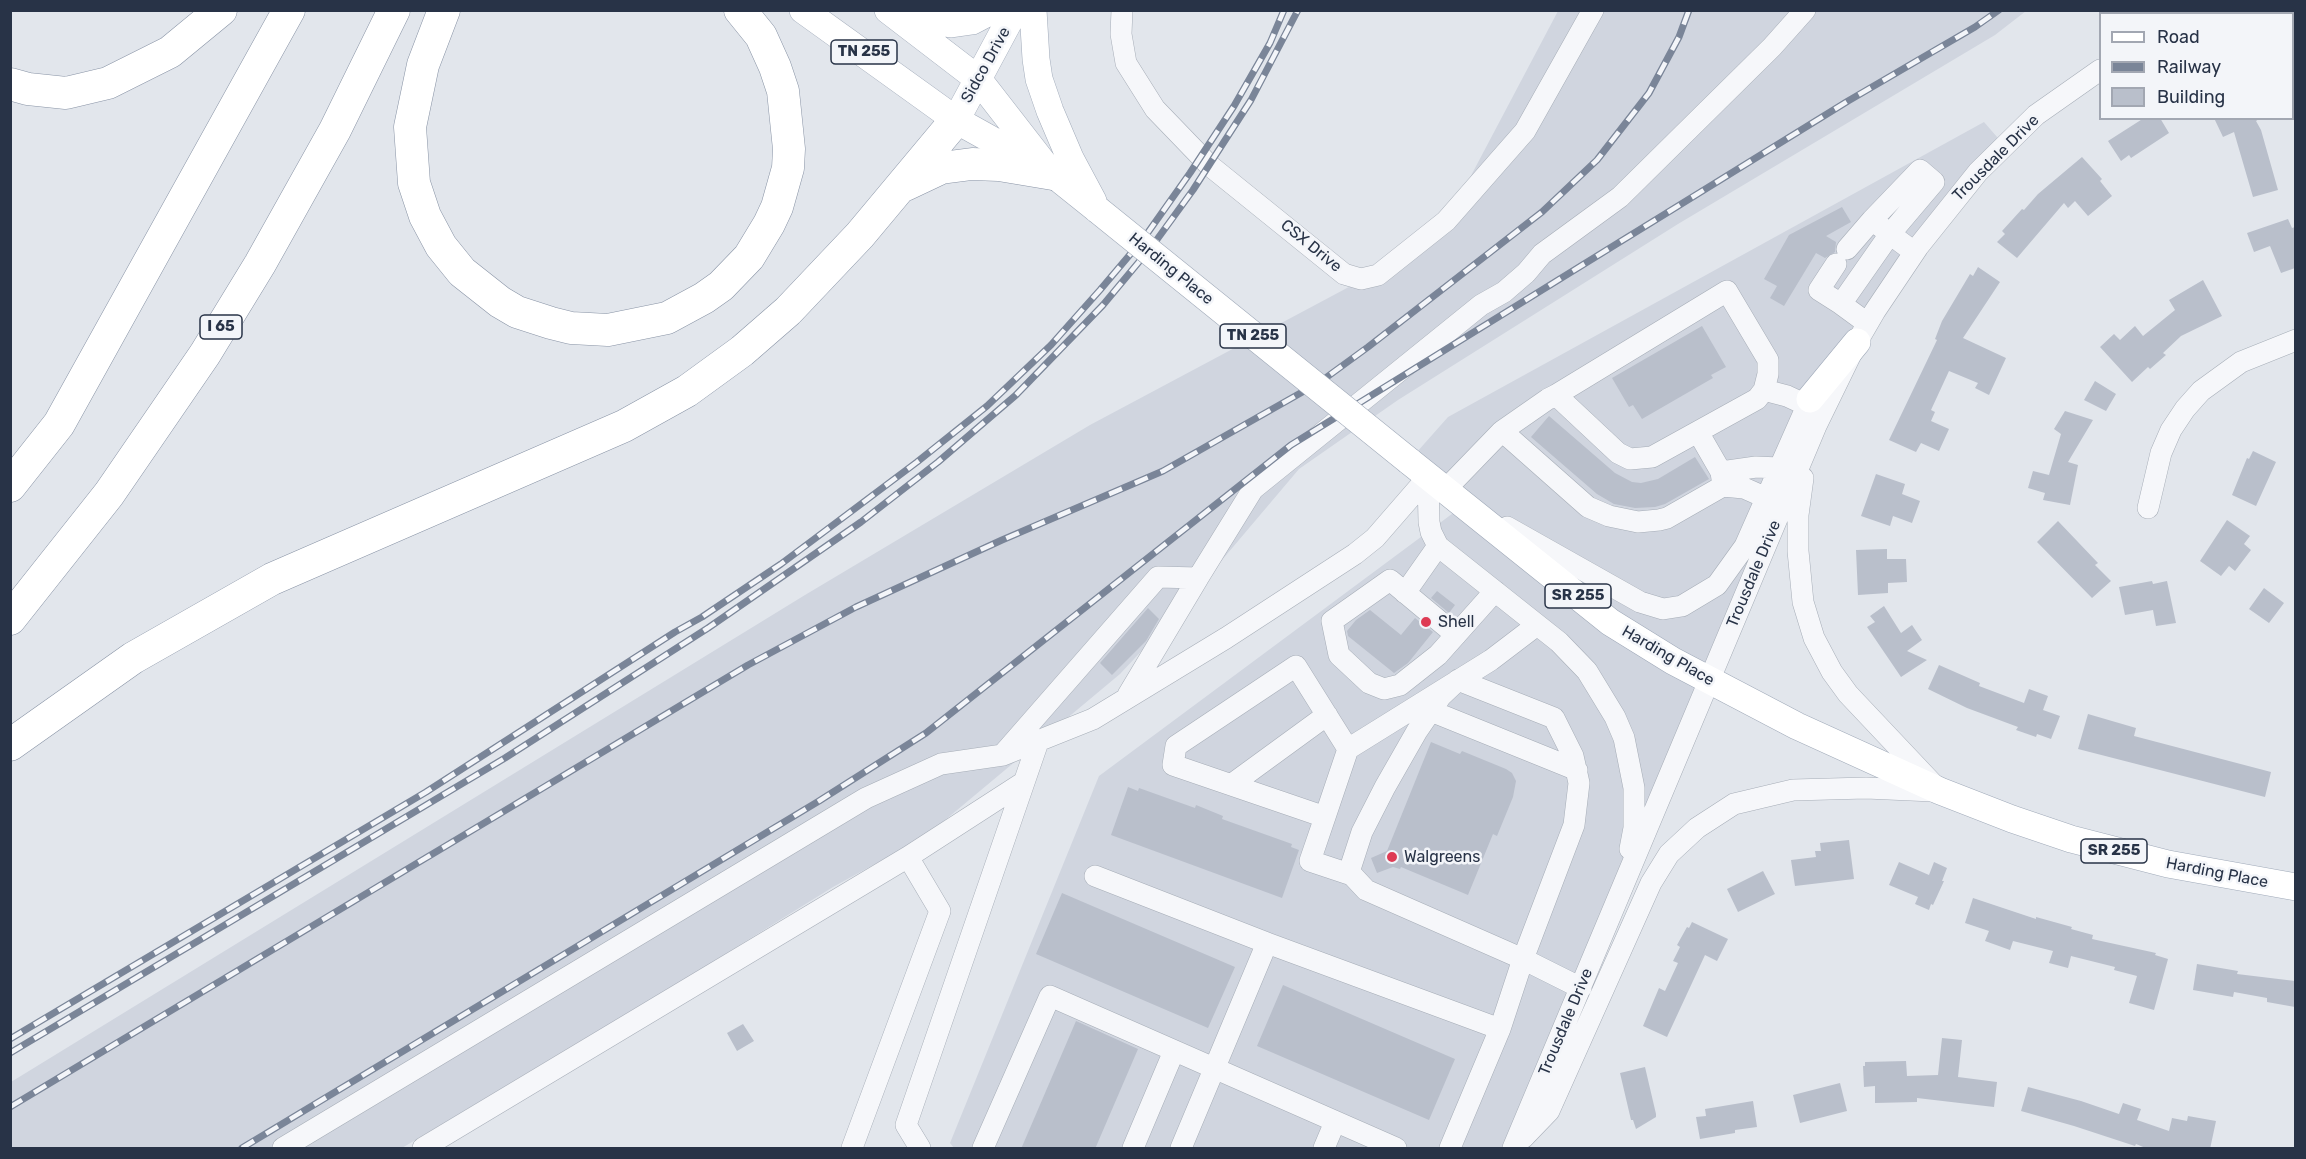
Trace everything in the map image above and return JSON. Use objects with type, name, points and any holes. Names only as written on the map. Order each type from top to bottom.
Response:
[{"type":"highway","points":[[10,84],[28,89],[66,93],[108,83],[170,52],[222,10]]},
{"type":"highway","points":[[10,486],[59,424],[264,59],[289,10]]},
{"type":"highway","name":"I 65","points":[[10,619],[109,494],[205,354],[260,264],[329,140],[394,10]]},
{"type":"highway","points":[[444,10],[423,65],[410,127],[414,183],[425,216],[441,246],[462,272],[500,302],[517,312],[551,323],[571,328],[608,330],[667,318],[704,298],[721,286],[749,257],[770,224],[788,168],[788,122],[783,91],[775,67],[761,36],[740,10]]},
{"type":"highway","points":[[10,745],[133,658],[272,579],[624,426],[687,391],[742,351],[788,311],[832,266],[956,120]]},
{"type":"highway","points":[[899,188],[926,174],[956,165],[1061,166]]},
{"type":"main road","name":"TN 255","points":[[803,10],[956,120],[1061,166]]},
{"type":"main road","name":"TN 255","points":[[888,10],[978,79],[1061,166]]},
{"type":"main road","points":[[897,10],[919,19],[951,24],[972,21],[993,10]]},
{"type":"main road","name":"Sidco Drive","points":[[956,120],[1015,10]]},
{"type":"main road","name":"TN 255","points":[[1033,10],[1039,79],[1050,111],[1061,166]]},
{"type":"main road","name":"Harding Place","points":[[1061,166],[1098,210],[1610,622],[1647,646],[1797,726],[1940,791],[2012,819],[2102,848],[2168,864],[2295,887]]},
{"type":"main road","points":[[1813,406],[1862,333]]},
{"type":"street","name":"CSX Drive","points":[[1122,10],[1121,34],[1126,63],[1155,109],[1209,165],[1344,274],[1361,279],[1378,275],[1446,221],[1525,131],[1593,10]]},
{"type":"street","points":[[1125,699],[1253,489],[1481,305],[1504,292],[1526,273],[1542,254],[1620,197],[1772,47],[1805,10]]},
{"type":"street","name":"Trousdale Drive","points":[[1862,333],[1914,252],[1954,198],[2036,115],[2099,71]]},
{"type":"street","points":[[1882,227],[1914,252]]},
{"type":"street","points":[[1862,333],[1836,301],[1819,290],[1841,256],[1882,227]]},
{"type":"street","points":[[1836,301],[1882,227]]},
{"type":"street","points":[[283,1149],[866,798],[941,764],[1003,755],[1093,719],[1226,638],[1355,555],[1435,482],[1502,431],[1556,394],[1727,291],[1768,360],[1768,375],[1764,390],[1757,399],[1652,457],[1630,459],[1618,453],[1556,394]]},
{"type":"street","points":[[2148,508],[2161,453],[2171,430],[2201,391],[2241,362],[2295,340]]},
{"type":"street","points":[[1435,482],[1640,602],[1663,609],[1682,606],[1717,585],[1775,502],[1779,468],[1813,406],[1764,390]]},
{"type":"street","name":"Trousdale Drive","points":[[1514,1148],[1708,680],[1775,502],[1810,441],[1813,406]]},
{"type":"street","points":[[1502,431],[1588,507],[1622,519],[1650,522],[1667,518],[1722,479],[1756,467],[1779,468]]},
{"type":"street","points":[[1698,432],[1722,479],[1775,502]]},
{"type":"street","points":[[1810,441],[1799,506],[1798,551],[1803,602],[1814,638],[1832,672],[1848,694],[1940,791]]},
{"type":"street","points":[[1435,482],[1429,522],[1438,546],[1559,642],[1587,671],[1611,709],[1632,769],[1635,807],[1634,828],[1624,886]]},
{"type":"street","points":[[1405,592],[1438,546]]},
{"type":"street","points":[[1003,755],[1158,577],[1198,578]]},
{"type":"street","points":[[1450,1149],[1500,1029],[1523,959],[1574,825],[1578,800],[1577,770],[1571,750],[1554,718],[1466,675],[1452,640],[1405,592],[1390,580],[1332,621],[1339,655],[1369,683],[1384,689],[1401,686],[1438,655],[1452,640],[1495,591]]},
{"type":"street","points":[[1352,875],[1310,861],[1348,749],[1509,648],[1538,625]]},
{"type":"street","points":[[1325,817],[1173,765],[1176,746],[1296,666],[1348,749]]},
{"type":"street","points":[[1466,675],[1441,696],[1406,750],[1362,832],[1350,869],[1352,875],[1366,890],[1523,959],[1581,988]]},
{"type":"street","points":[[1431,711],[1577,770]]},
{"type":"street","points":[[1231,785],[1327,715]]},
{"type":"street","points":[[920,1149],[906,1125],[1038,742]]},
{"type":"street","points":[[423,1149],[908,857],[1024,782]]},
{"type":"street","points":[[1514,1148],[1549,1111],[1651,883],[1669,854],[1697,828],[1734,804],[1784,792],[1830,788],[1940,791]]},
{"type":"street","points":[[852,1149],[940,911],[908,857]]},
{"type":"street","points":[[1095,876],[1267,944],[1500,1029]]},
{"type":"street","points":[[1181,1149],[1267,944]]},
{"type":"street","points":[[983,1149],[1050,996],[1396,1149]]},
{"type":"street","points":[[1133,1149],[1174,1051]]},
{"type":"street","points":[[1324,1149],[1335,1122]]},
{"type":"shaded area","points":[[1558,11],[2026,11],[1995,35],[1678,224],[1398,400],[1299,469],[1178,612],[1120,674],[926,836],[833,887],[402,1148],[11,1148],[11,1082],[805,595],[1090,425],[1437,240]]},
{"type":"shaded area","points":[[1984,122],[2004,145],[1875,311],[1511,1148],[954,1148],[950,1143],[1099,776],[1464,505],[1409,461],[1448,417]]},
{"type":"building","points":[[2141,120],[2161,120],[2169,133],[2131,158],[2129,155],[2121,161],[2108,141]]},
{"type":"building","points":[[2215,120],[2257,120],[2278,190],[2253,197],[2234,132],[2223,137]]},
{"type":"building","points":[[2082,157],[2102,179],[2100,181],[2112,196],[2088,216],[2075,201],[2068,208],[2064,203],[2017,258],[1997,242],[2005,234],[2002,231],[2022,209],[2024,210],[2038,194]]},
{"type":"building","points":[[1842,207],[1851,222],[1826,236],[1836,242],[1835,252],[1825,258],[1816,253],[1784,306],[1770,298],[1777,286],[1764,279],[1789,235]]},
{"type":"building","points":[[2288,219],[2292,228],[2295,227],[2295,268],[2281,273],[2270,246],[2254,252],[2247,233]]},
{"type":"building","points":[[1978,267],[2000,282],[1963,338],[2006,358],[1989,395],[1975,388],[1978,383],[1949,371],[1931,410],[1935,412],[1931,421],[1949,429],[1939,451],[1921,443],[1916,452],[1889,440],[1937,340],[1935,339],[1942,321],[1970,274],[1973,276]]},
{"type":"building","points":[[2203,280],[2222,316],[2181,336],[2163,353],[2166,355],[2132,382],[2100,347],[2114,334],[2120,340],[2135,326],[2143,336],[2175,310],[2169,300]]},
{"type":"building","points":[[1702,326],[1726,367],[1711,375],[1713,378],[1642,419],[1633,405],[1629,407],[1612,378]]},
{"type":"building","points":[[2095,381],[2116,394],[2106,411],[2084,400]]},
{"type":"building","points":[[2065,411],[2093,420],[2068,462],[2078,465],[2070,505],[2043,500],[2045,493],[2028,488],[2033,471],[2049,475],[2061,434],[2054,429]]},
{"type":"building","points":[[1549,416],[1615,473],[1632,482],[1641,483],[1658,479],[1695,457],[1709,479],[1665,504],[1655,507],[1635,508],[1614,504],[1597,494],[1531,437]]},
{"type":"building","points":[[2253,451],[2276,462],[2256,506],[2232,495],[2247,458],[2249,459]]},
{"type":"building","points":[[1876,474],[1905,484],[1902,494],[1920,501],[1912,523],[1893,516],[1890,526],[1861,516]]},
{"type":"building","points":[[2227,520],[2250,536],[2244,544],[2251,550],[2235,571],[2229,566],[2221,576],[2200,561]]},
{"type":"building","points":[[2058,521],[2098,563],[2095,565],[2111,581],[2092,598],[2037,542]]},
{"type":"building","points":[[1887,549],[1887,559],[1906,559],[1907,582],[1888,583],[1888,593],[1858,595],[1856,550]]},
{"type":"building","points":[[2152,581],[2153,584],[2167,581],[2176,623],[2156,626],[2153,610],[2125,615],[2119,587]]},
{"type":"building","points":[[2264,588],[2284,603],[2269,623],[2249,609]]},
{"type":"building","points":[[1437,591],[1455,605],[1449,613],[1431,598]]},
{"type":"building","points":[[1884,606],[1901,633],[1912,625],[1922,640],[1907,651],[1927,660],[1901,677],[1867,627],[1875,622],[1870,616]]},
{"type":"building","points":[[1148,608],[1159,619],[1146,641],[1112,675],[1100,663]]},
{"type":"building","points":[[1370,610],[1401,635],[1415,618],[1433,632],[1408,663],[1394,673],[1348,636],[1347,631],[1356,620]]},
{"type":"building","points":[[1939,665],[1980,683],[1979,686],[2024,703],[2029,689],[2048,696],[2043,710],[2060,716],[2051,739],[2016,730],[2018,727],[1967,708],[1928,689]]},
{"type":"building","points":[[2088,714],[2136,728],[2134,736],[2271,772],[2265,797],[2078,749]]},
{"type":"building","name":"Walgreens","points":[[1431,742],[1460,754],[1462,751],[1506,769],[1512,773],[1516,781],[1513,797],[1497,836],[1493,834],[1468,895],[1401,867],[1400,869],[1393,867],[1377,873],[1371,858],[1387,851]]},
{"type":"building","points":[[1128,787],[1138,791],[1139,788],[1195,808],[1196,805],[1223,816],[1222,819],[1292,844],[1291,847],[1299,850],[1282,898],[1111,835]]},
{"type":"building","points":[[1849,840],[1854,879],[1795,886],[1791,860],[1816,857],[1815,851],[1821,851],[1820,843]]},
{"type":"building","points":[[1899,862],[1929,875],[1934,862],[1947,868],[1942,881],[1944,881],[1929,910],[1915,904],[1918,897],[1889,885]]},
{"type":"building","points":[[1763,871],[1775,894],[1738,912],[1727,889]]},
{"type":"building","points":[[1062,893],[1235,967],[1208,1028],[1036,954]]},
{"type":"building","points":[[1973,898],[2036,919],[2036,917],[2072,927],[2071,929],[2093,935],[2092,939],[2156,953],[2155,955],[2168,959],[2154,1010],[2129,1003],[2137,976],[2114,970],[2115,967],[2071,956],[2068,968],[2049,963],[2053,951],[2013,941],[2010,950],[1985,941],[1989,931],[1965,923]]},
{"type":"building","points":[[1692,922],[1728,939],[1717,961],[1705,955],[1667,1037],[1643,1026],[1659,988],[1665,991],[1678,963],[1673,961],[1680,947],[1677,945]]},
{"type":"building","points":[[2197,964],[2238,971],[2237,974],[2295,981],[2295,1007],[2267,1002],[2267,998],[2234,992],[2233,997],[2193,990]]},
{"type":"building","points":[[1283,985],[1455,1059],[1429,1120],[1257,1046]]},
{"type":"building","points":[[1076,1021],[1138,1049],[1095,1149],[1021,1149]]},
{"type":"building","points":[[743,1024],[754,1041],[737,1051],[727,1033]]},
{"type":"building","points":[[1942,1038],[1962,1040],[1958,1077],[1997,1082],[1994,1107],[1917,1098],[1917,1102],[1875,1103],[1875,1086],[1864,1087],[1863,1066],[1865,1062],[1906,1061],[1907,1076],[1938,1075]]},
{"type":"building","points":[[1645,1067],[1656,1117],[1636,1129],[1631,1120],[1620,1073]]},
{"type":"building","points":[[1840,1083],[1847,1111],[1800,1123],[1793,1095]]},
{"type":"building","points":[[2028,1087],[2119,1114],[2123,1103],[2141,1109],[2137,1120],[2169,1131],[2172,1118],[2187,1121],[2188,1116],[2216,1121],[2210,1149],[2148,1149],[2021,1111]]},
{"type":"building","points":[[1753,1101],[1757,1127],[1700,1139],[1696,1117],[1706,1116],[1705,1109]]},
{"type":"railway","points":[[10,1039],[426,792],[702,617],[781,564],[917,462],[987,406],[1051,345],[1144,238],[1234,106],[1270,43],[1284,10]]},
{"type":"railway","points":[[10,1053],[505,758],[708,628],[861,522],[938,462],[1016,395],[1103,305],[1153,245],[1193,190],[1251,100],[1298,10]]},
{"type":"railway","points":[[10,1107],[748,665],[856,607],[1002,540],[1163,471],[1320,382],[1542,212],[1597,160],[1649,93],[1679,37],[1689,10]]},
{"type":"railway","points":[[242,1148],[819,801],[926,733],[1291,445],[1848,101],[1975,27],[1999,10]]},
{"type":"place","name":"Shell","points":[[1426,622]]},
{"type":"place","name":"Walgreens","points":[[1392,857]]}]
